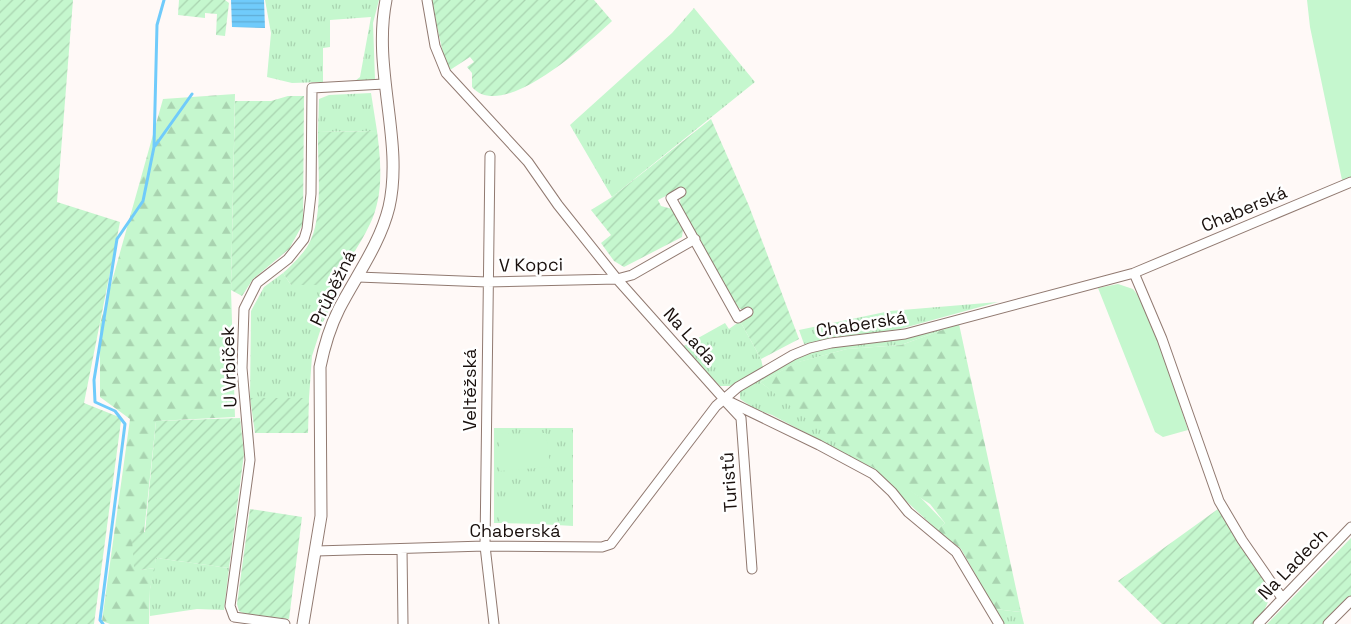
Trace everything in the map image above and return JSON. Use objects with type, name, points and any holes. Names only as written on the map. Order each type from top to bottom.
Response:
[{"type":"street","name":"Průběžná","points":[[303,624],[321,516],[320,367],[331,328],[382,228],[389,207],[393,178],[380,38],[386,0]]},
{"type":"street","name":"Na Lada","points":[[427,0],[435,46],[446,73],[528,162],[558,205],[618,279],[724,399],[819,445],[873,474],[892,492],[908,512],[956,552],[999,624]]},
{"type":"street","name":"U Vrbiček","points":[[285,624],[234,617],[230,606],[250,460],[242,368],[244,309],[251,291],[257,283],[288,259],[304,239],[311,194],[312,88],[384,84]]},
{"type":"street","name":"Veltěžská","points":[[490,156],[485,546],[494,624]]},
{"type":"street","name":"Chaberská","points":[[316,551],[485,546],[602,547],[611,544],[716,406],[738,387],[770,367],[810,348],[905,334],[1134,273],[1351,182]]},
{"type":"street","points":[[681,192],[667,200],[695,239],[738,318],[748,312]]},
{"type":"street","name":"V Kopci","points":[[358,276],[487,282],[618,279],[632,275],[695,239]]},
{"type":"street","points":[[1134,273],[1162,339],[1219,501],[1242,540],[1282,598]]},
{"type":"street","name":"Turistů","points":[[724,399],[740,418],[752,569]]},
{"type":"street","name":"Na Ladech","points":[[1258,624],[1351,527]]},
{"type":"street","points":[[402,548],[403,624]]},
{"type":"street","points":[[1328,624],[1351,601]]},
{"type":"green space","points":[[0,0],[73,0],[57,202],[120,222],[84,403],[119,417],[121,421],[94,624],[0,624]]},
{"type":"green space","points":[[179,0],[225,0],[229,3],[225,36],[216,35],[217,14],[205,13],[205,18],[178,15]]},
{"type":"green space","points":[[265,0],[379,0],[373,23],[375,80],[355,81],[360,77],[371,17],[330,20],[330,47],[323,48],[323,82],[292,83],[267,77],[271,33]]},
{"type":"green space","points":[[431,0],[594,0],[612,21],[566,61],[545,75],[524,87],[504,95],[486,95],[472,87],[472,73],[467,67],[474,62],[470,57],[450,70],[443,53]]},
{"type":"green space","points":[[1307,0],[1351,0],[1351,177],[1342,180],[1310,27]]},
{"type":"green space","points":[[694,8],[755,82],[612,197],[570,125],[672,33]]},
{"type":"green space","points":[[371,93],[377,131],[318,132],[319,99],[329,95]]},
{"type":"green space","points":[[235,94],[231,290],[235,417],[156,421],[140,570],[155,568],[150,589],[149,624],[110,624],[102,621],[130,419],[100,397],[100,324],[163,99]]},
{"type":"green space","points":[[288,96],[304,96],[303,224],[289,249],[253,279],[242,296],[231,290],[235,101],[271,101]]},
{"type":"green space","points":[[711,119],[749,206],[799,339],[761,359],[740,321],[751,314],[737,307],[717,273],[680,205],[681,188],[658,200],[661,206],[672,209],[683,229],[682,237],[624,267],[614,261],[601,243],[611,235],[591,210],[612,197]]},
{"type":"green space","points":[[377,131],[380,155],[378,202],[362,239],[336,285],[291,285],[283,273],[307,247],[313,235],[316,222],[319,191],[318,132]]},
{"type":"green space","points":[[283,273],[291,285],[341,285],[323,322],[312,356],[309,398],[250,398],[251,311],[264,287]]},
{"type":"green space","points":[[1118,284],[1133,289],[1139,297],[1161,347],[1188,430],[1163,437],[1155,432],[1098,288]]},
{"type":"green space","points":[[998,302],[900,329],[804,344],[799,330],[890,311]]},
{"type":"green space","points":[[740,321],[761,359],[763,368],[730,386],[720,386],[682,347],[725,323],[729,329]]},
{"type":"green space","points":[[958,322],[959,324],[901,345],[847,349],[799,362],[760,382],[921,498],[945,523],[937,530],[870,467],[772,415],[755,409],[740,399],[740,390],[790,360],[812,352]]},
{"type":"green space","points":[[959,324],[1021,612],[995,609],[961,549],[937,530],[945,523],[930,504],[842,447],[760,382],[798,362],[847,349],[901,345]]},
{"type":"green space","points":[[250,398],[309,398],[308,433],[255,433]]},
{"type":"green space","points":[[240,418],[244,454],[229,568],[156,558],[155,568],[140,570],[134,567],[132,540],[135,534],[145,532],[156,421]]},
{"type":"green space","points":[[494,428],[573,428],[573,526],[540,524],[540,500],[501,500],[500,523],[494,523]]},
{"type":"green space","points":[[546,433],[550,467],[500,471],[499,434]]},
{"type":"green space","points":[[500,500],[540,500],[540,524],[500,523]]},
{"type":"green space","points":[[250,509],[302,517],[289,619],[245,614],[239,611],[237,604]]},
{"type":"green space","points":[[1218,509],[1268,585],[1268,602],[1262,615],[1253,624],[1162,624],[1118,581]]},
{"type":"green space","points":[[1351,538],[1351,597],[1324,624],[1267,624]]},
{"type":"green space","points":[[156,558],[229,568],[224,610],[197,609],[150,616],[150,589]]},
{"type":"green space","points":[[995,609],[1021,612],[1024,624],[1004,624]]},
{"type":"water","points":[[231,0],[264,0],[265,28],[232,27]]},
{"type":"waterway","points":[[103,624],[100,620],[125,424],[115,411],[95,402],[94,380],[117,239],[143,201],[154,147],[157,25],[164,0]]},
{"type":"waterway","points":[[155,146],[192,94]]}]
